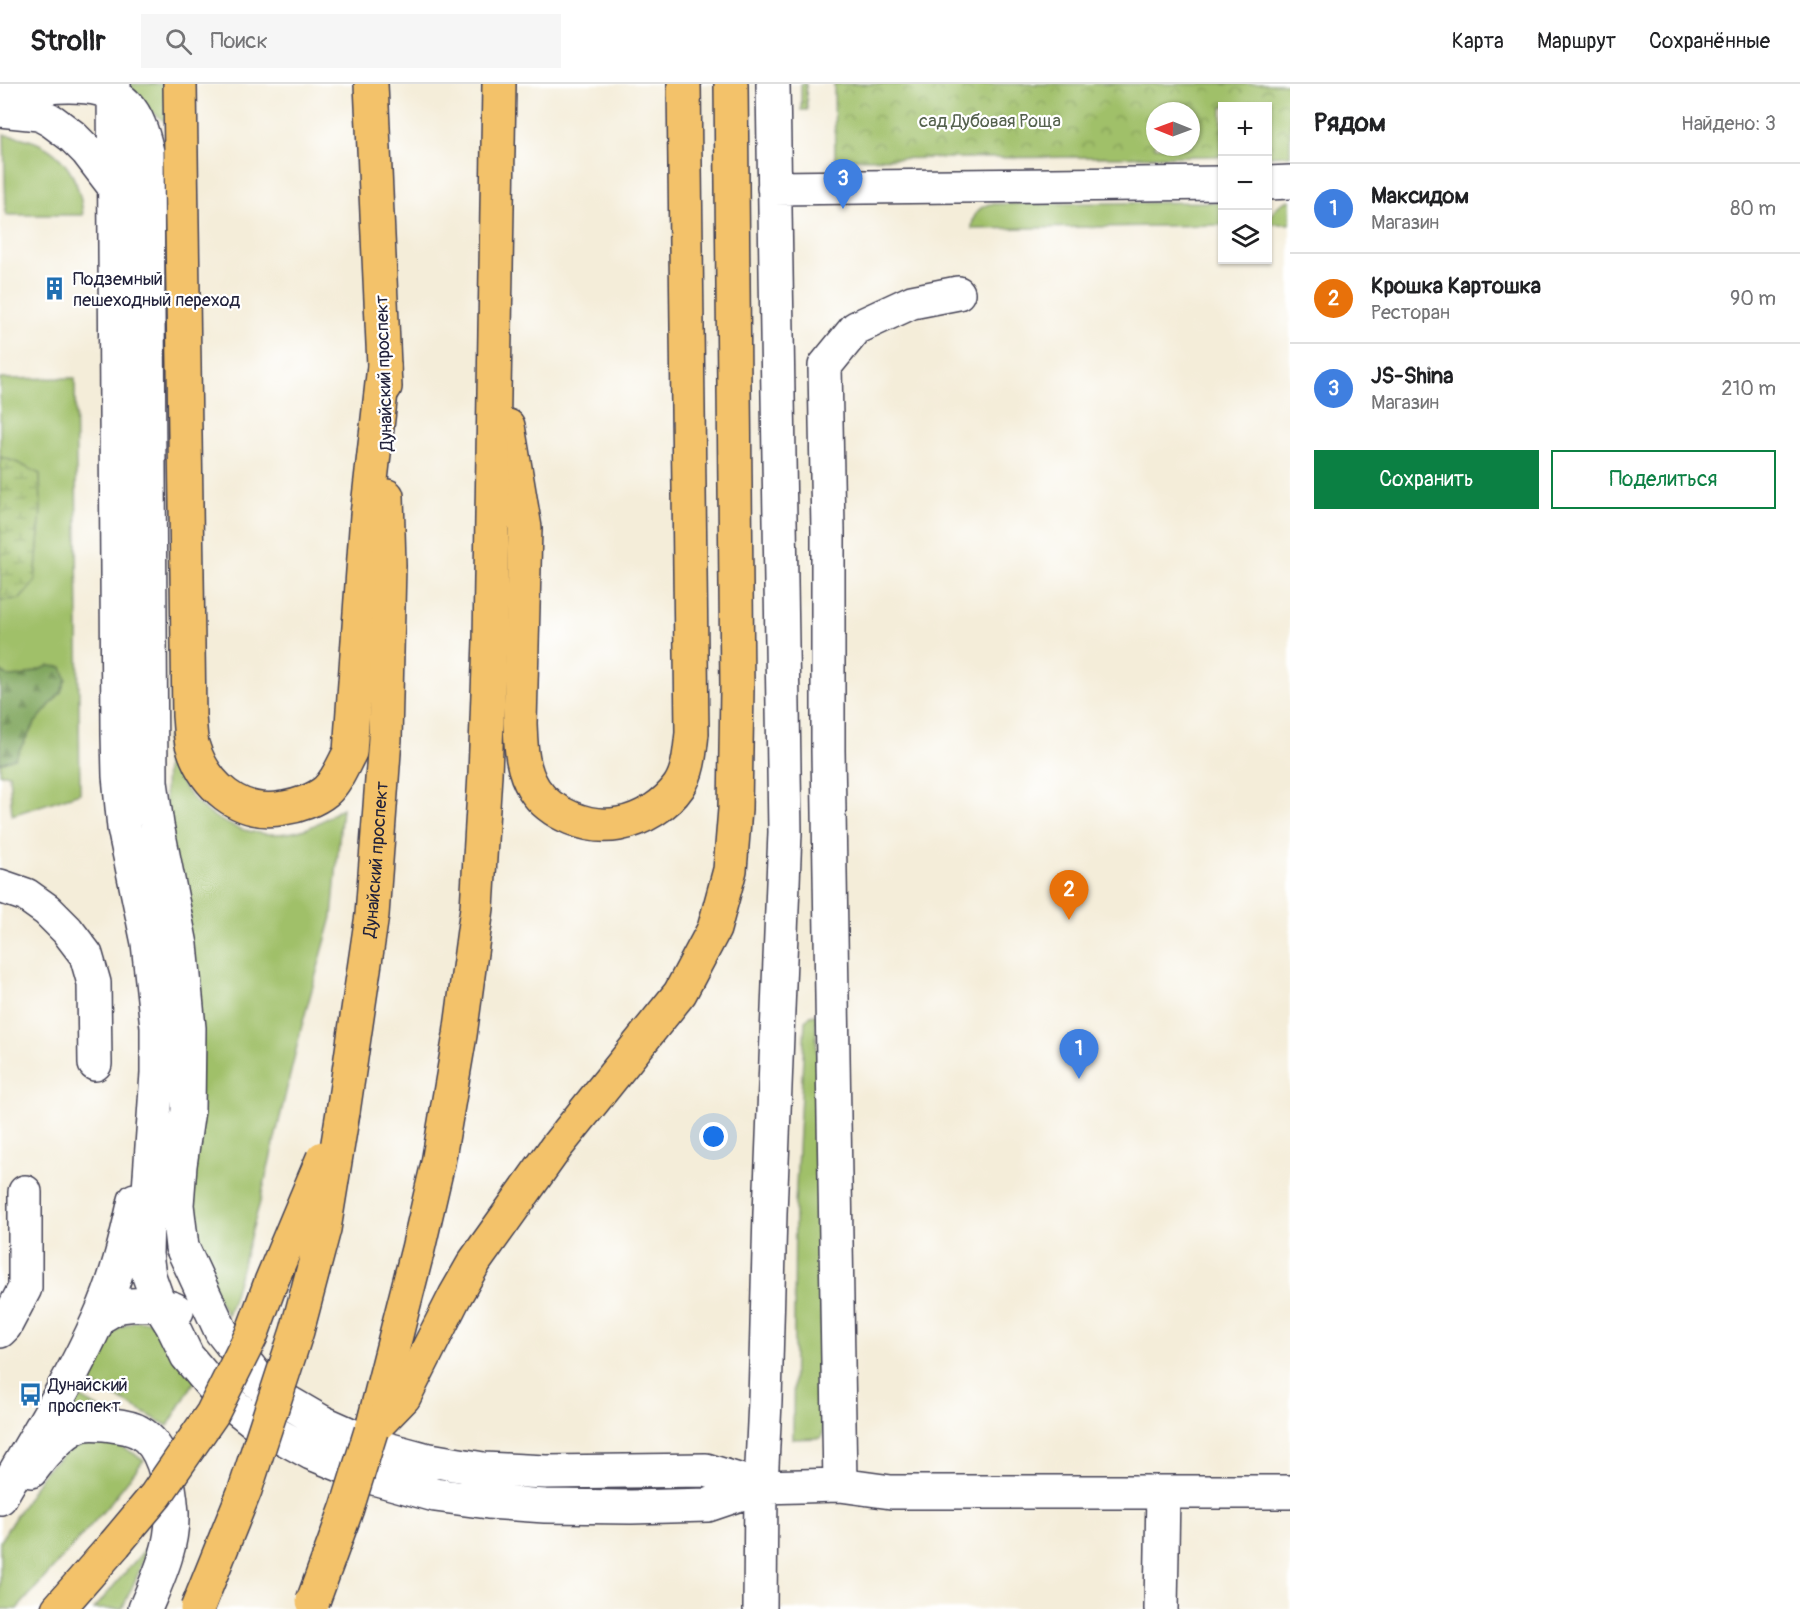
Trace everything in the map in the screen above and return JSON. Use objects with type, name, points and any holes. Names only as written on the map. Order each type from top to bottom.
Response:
[{"type":"main road","points":[[180,84],[191,741],[205,774],[230,799],[243,806],[275,810],[306,802],[325,791],[336,779],[350,752],[367,515],[384,366]]},
{"type":"main road","name":"Дунайский проспект","points":[[197,1609],[245,1490],[297,1331],[324,1229],[372,915],[385,739],[389,565],[384,366],[371,84]]},
{"type":"main road","points":[[311,1606],[347,1508],[371,1431],[418,1249],[438,1162],[460,1035],[477,908],[490,640],[499,84]]},
{"type":"main road","points":[[494,341],[525,528],[521,754],[535,791],[548,804],[564,815],[579,821],[597,825],[617,825],[653,811],[669,798],[680,784],[688,761],[692,733],[684,84]]},
{"type":"main road","points":[[371,1431],[404,1397],[455,1296],[482,1251],[557,1146],[680,993],[714,929],[730,870],[735,809],[737,688],[731,84]]},
{"type":"main road","points":[[58,1609],[156,1495],[212,1414],[251,1336],[271,1282],[343,1112]]},
{"type":"street","points":[[0,93],[61,84],[115,89],[139,123],[147,152],[151,782],[157,825],[181,945],[189,1028],[188,1110],[180,1165],[178,1227],[182,1247],[221,1331],[267,1390]]},
{"type":"street","points":[[760,1609],[760,1487],[785,832],[774,84]]},
{"type":"street","points":[[115,89],[118,745],[124,828],[148,943],[157,1027],[157,1073],[146,1254],[149,1276],[159,1304],[188,1356],[218,1393],[256,1423],[311,1453],[370,1477],[435,1495],[488,1502],[545,1506],[708,1505],[760,1487],[840,1485],[891,1492],[1290,1492]]},
{"type":"street","points":[[0,110],[39,114],[52,121],[80,144],[116,189]]},
{"type":"street","points":[[1272,183],[1290,182]]},
{"type":"street","points":[[774,188],[1218,183]]},
{"type":"street","points":[[840,1485],[828,751],[825,366],[856,328],[912,302],[958,293]]},
{"type":"street","points":[[0,886],[26,895],[47,910],[87,955],[94,983],[95,1064]]},
{"type":"street","points":[[0,1498],[68,1380],[100,1317],[112,1284],[131,1215],[154,1117]]},
{"type":"street","points":[[0,1331],[5,1326],[25,1288],[25,1192]]},
{"type":"street","points":[[100,1317],[121,1306],[159,1304],[173,1307],[267,1390],[322,1422],[365,1442],[424,1459],[483,1469],[546,1472],[706,1470],[760,1487]]},
{"type":"street","points":[[0,1518],[40,1459],[60,1438],[80,1425],[109,1425],[139,1432],[153,1445],[166,1469],[172,1515],[168,1552],[145,1609]]},
{"type":"street","points":[[1161,1609],[1163,1492]]},
{"type":"green space","points":[[125,84],[165,84],[166,122],[128,95]]},
{"type":"green space","points":[[801,84],[806,84],[807,110],[801,110]]},
{"type":"green space","name":"сад Дубовая Роща","points":[[834,84],[1290,84],[1290,155],[1272,156],[1272,102],[1218,102],[1218,156],[835,159]]},
{"type":"green space","points":[[4,135],[36,142],[60,158],[76,183],[83,215],[6,215]]},
{"type":"green space","points":[[1290,200],[1290,224],[1272,224],[1272,215],[1282,203]]},
{"type":"green space","points":[[1218,203],[1218,225],[972,229],[976,214],[989,204]]},
{"type":"green space","points":[[75,378],[80,793],[12,815],[9,774],[0,774],[0,379]]},
{"type":"green space","points":[[0,457],[40,474],[41,510],[35,582],[20,599],[0,600]]},
{"type":"green space","points":[[49,666],[62,667],[66,679],[61,692],[35,723],[15,758],[0,763],[0,671],[9,677],[22,676]]},
{"type":"green space","points":[[167,736],[170,759],[182,785],[194,800],[225,823],[263,834],[282,834],[313,826],[342,808],[332,917],[301,1029],[260,1202],[227,1315],[190,1246],[165,792]]},
{"type":"green space","points":[[816,1015],[823,1433],[821,1438],[793,1439],[795,1204],[805,1021],[810,1016]]},
{"type":"green space","points":[[135,1321],[152,1323],[196,1379],[168,1426],[83,1379],[109,1336]]},
{"type":"green space","points":[[74,1394],[113,1416],[57,1423]]},
{"type":"green space","points":[[97,1442],[122,1447],[144,1460],[107,1507],[17,1609],[0,1609],[0,1541],[45,1470],[77,1446]]},
{"type":"green space","points":[[147,1547],[139,1572],[122,1609],[94,1609]]},
{"type":"place","name":"JS-Shina","points":[[843,209]]},
{"type":"place","name":"Подземный пешеходный переход","points":[[55,289]]},
{"type":"place","name":"Крошка Картошка","points":[[1069,920]]},
{"type":"place","name":"Максидом","points":[[1079,1079]]},
{"type":"place","name":"Дунайский проспект","points":[[30,1395]]}]
